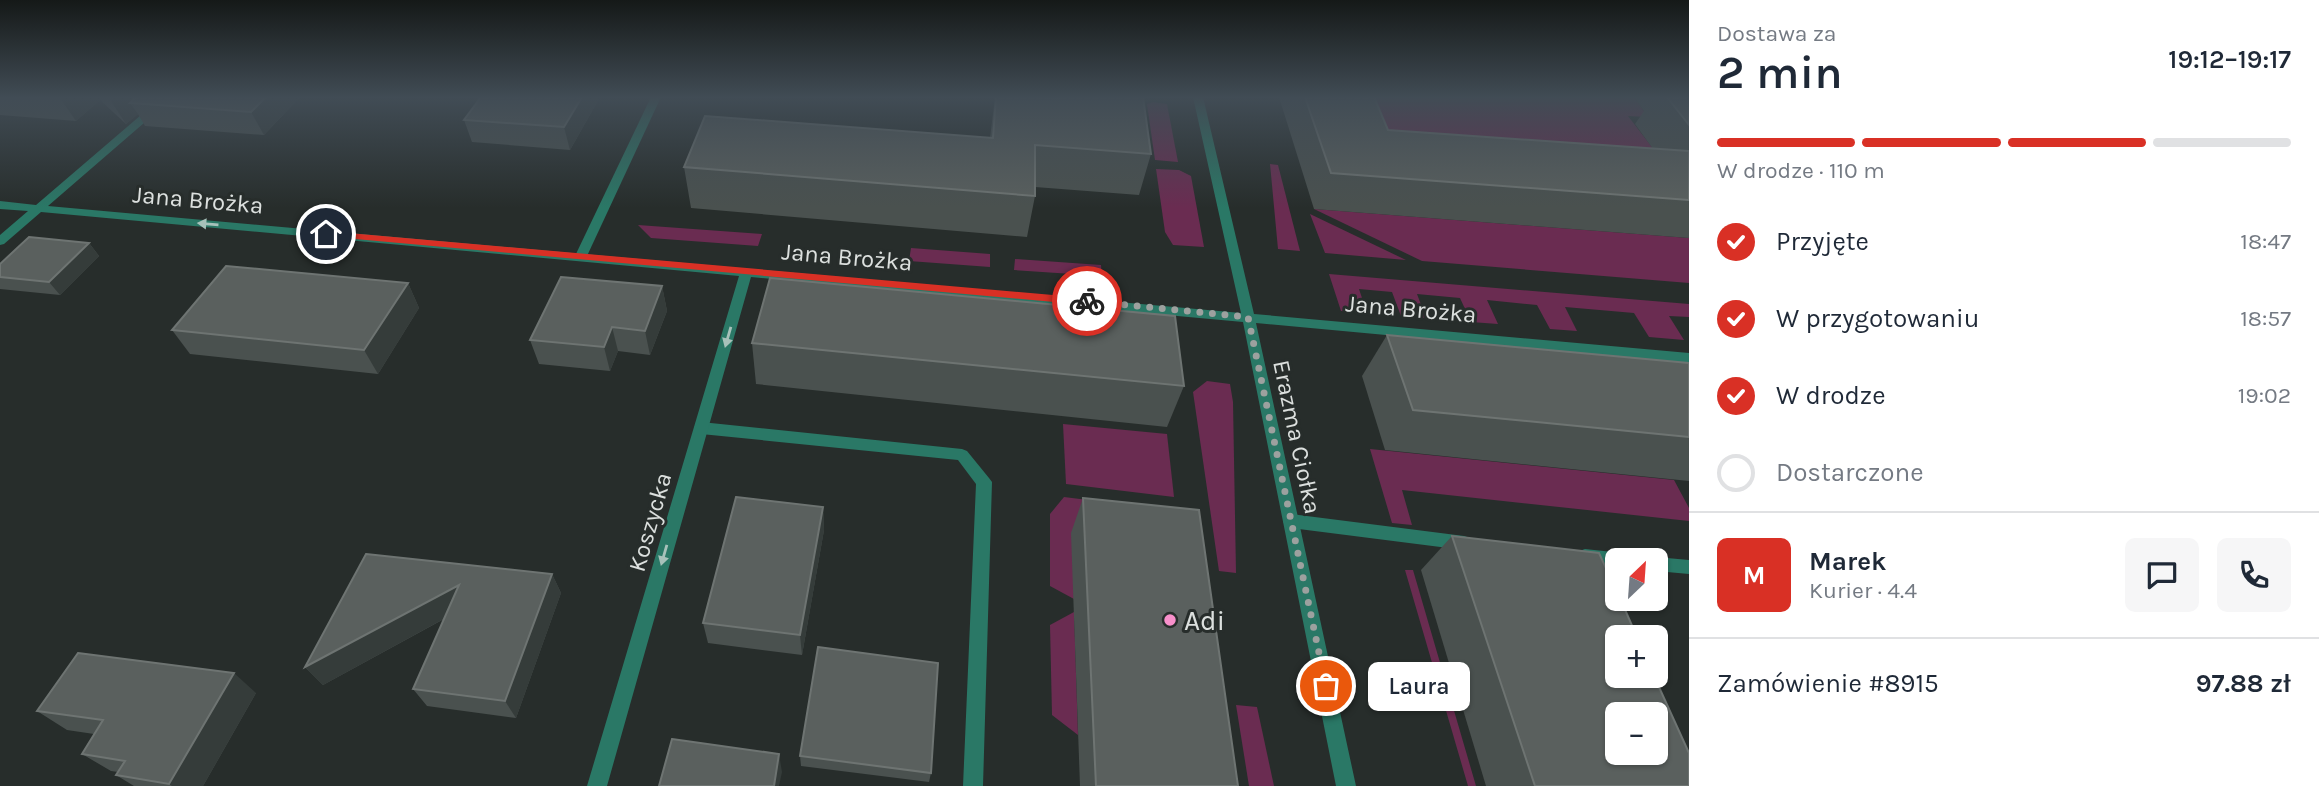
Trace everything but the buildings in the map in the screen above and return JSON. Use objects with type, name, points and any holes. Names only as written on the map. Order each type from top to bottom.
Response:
[{"type":"street","points":[[0,241],[125,134]]},
{"type":"street","points":[[581,256],[639,134]]},
{"type":"street","name":"Erazma Ciołka","points":[[1206,134],[1292,521],[1346,786]]},
{"type":"street","name":"Jana Brożka","points":[[0,205],[1689,358]]},
{"type":"street","name":"Koszycka","points":[[597,786],[747,271]]},
{"type":"street","points":[[701,428],[962,455],[984,482],[973,786]]},
{"type":"street","points":[[1292,521],[1484,545]]},
{"type":"street","points":[[1567,554],[1605,558]]},
{"type":"street","points":[[1668,565],[1689,567]]},
{"type":"shaded area","points":[[1151,134],[1173,134],[1178,162],[1155,160]]},
{"type":"shaded area","points":[[1389,134],[1642,134],[1658,155],[1393,143]]},
{"type":"shaded area","points":[[1270,164],[1278,165],[1300,251],[1278,249]]},
{"type":"shaded area","points":[[1156,169],[1179,170],[1191,176],[1204,247],[1173,245],[1165,232]]},
{"type":"shaded area","points":[[1314,209],[1689,238],[1689,283],[1422,261]]},
{"type":"shaded area","points":[[1310,214],[1406,260],[1325,253]]},
{"type":"shaded area","points":[[638,225],[762,234],[758,246],[651,238]]},
{"type":"shaded area","points":[[911,248],[990,254],[990,267],[909,261]]},
{"type":"shaded area","points":[[1015,259],[1101,265],[1102,276],[1014,270]]},
{"type":"shaded area","points":[[1329,274],[1689,304],[1689,317],[1669,316],[1684,340],[1649,337],[1634,313],[1565,307],[1577,331],[1550,329],[1537,305],[1487,300],[1498,324],[1471,322],[1460,298],[1417,294],[1426,318],[1401,316],[1392,292],[1359,289],[1367,313],[1341,311]]},
{"type":"shaded area","points":[[1207,381],[1230,384],[1233,402],[1236,573],[1219,571],[1193,392]]},
{"type":"shaded area","points":[[1063,424],[1167,434],[1174,497],[1066,484]]},
{"type":"shaded area","points":[[1370,449],[1674,480],[1689,508],[1689,521],[1402,490],[1412,525],[1392,523]]},
{"type":"shaded area","points":[[1064,497],[1176,511],[1074,599],[1050,586],[1050,514]]},
{"type":"shaded area","points":[[1405,570],[1413,570],[1476,786],[1468,786]]},
{"type":"shaded area","points":[[1074,612],[1078,735],[1052,715],[1050,625]]},
{"type":"shaded area","points":[[1236,705],[1257,707],[1274,786],[1249,786]]},
{"type":"way so far","points":[[1087,301],[1248,317],[1326,686]]},
{"type":"place","name":"Adi","points":[[1170,620]]},
{"type":"place","name":"Laura","points":[[1326,686]]},
{"type":"route","points":[[326,234],[1087,301]]}]
